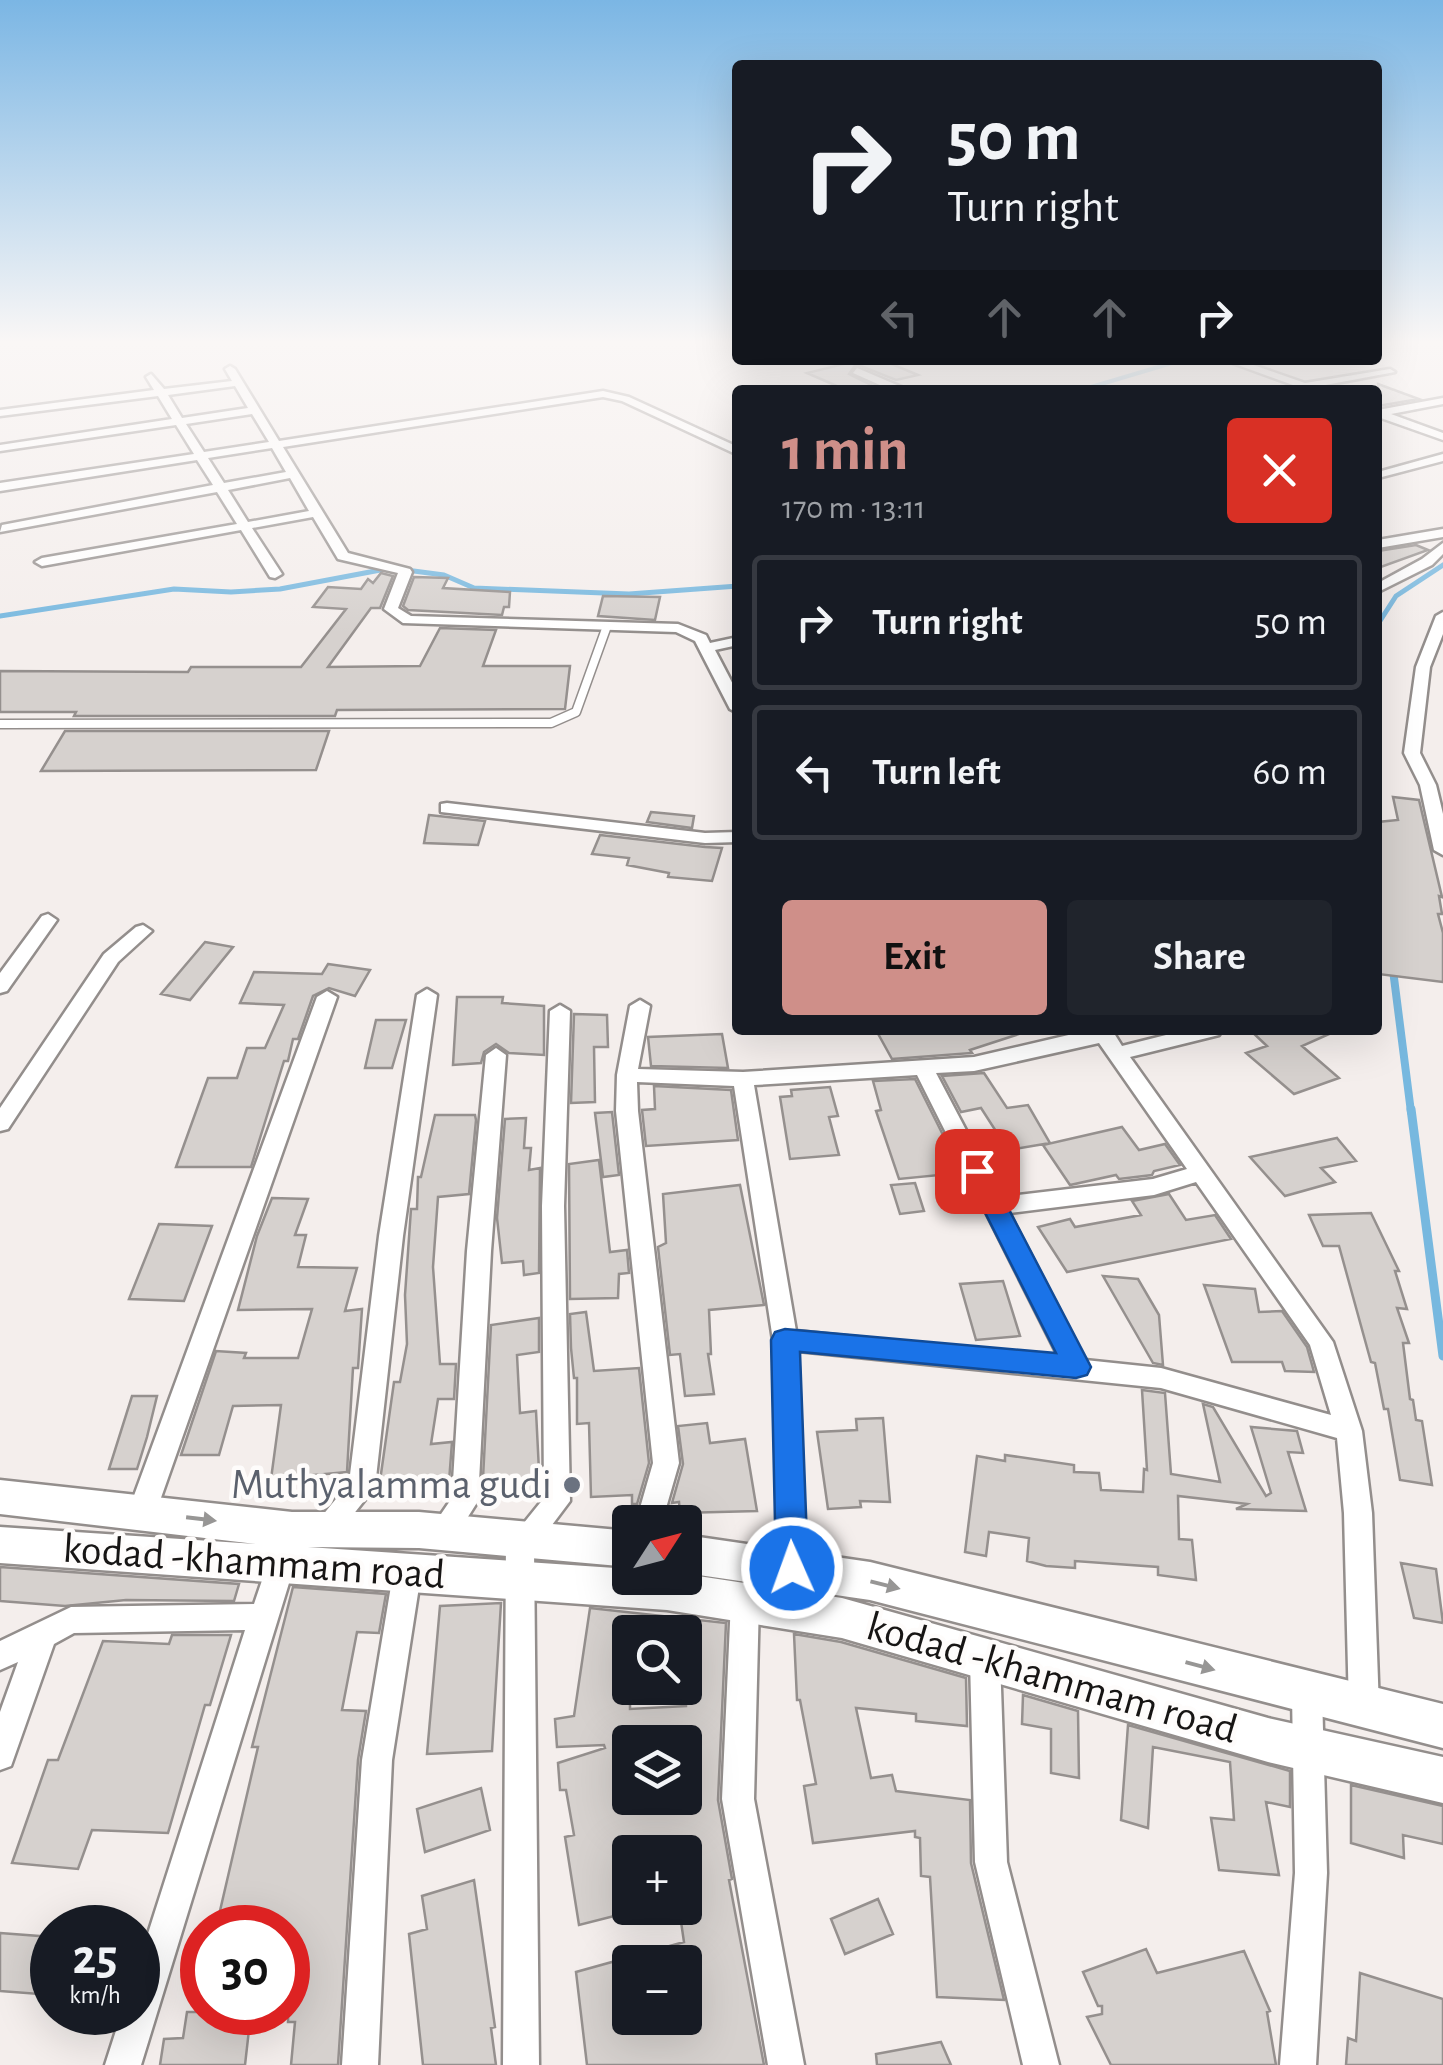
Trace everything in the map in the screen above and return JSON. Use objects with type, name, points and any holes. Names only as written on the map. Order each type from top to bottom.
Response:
[{"type":"main road","name":"kodad -khammam road","points":[[0,1497],[142,1512],[300,1541],[408,1574],[667,1591],[842,1618],[1308,1748],[1443,1780]]},
{"type":"main road","name":"kodad -khammam road","points":[[0,1545],[151,1552],[442,1534],[524,1537],[612,1547]]},
{"type":"main road","name":"kodad -khammam road","points":[[702,1556],[870,1581],[1437,1725]]},
{"type":"street","points":[[0,448],[46,441]]},
{"type":"street","points":[[192,441],[276,574]]},
{"type":"street","points":[[0,487],[285,441]]},
{"type":"street","points":[[274,443],[343,556],[351,561],[401,569],[390,609],[400,618],[678,628],[698,636],[732,698]]},
{"type":"street","points":[[1382,471],[1443,458]]},
{"type":"street","points":[[2,529],[293,474]]},
{"type":"street","points":[[42,562],[318,513]]},
{"type":"street","points":[[1382,540],[1443,532]]},
{"type":"street","points":[[1382,586],[1426,562],[1443,547]]},
{"type":"street","points":[[1443,616],[1423,667],[1412,753],[1428,785],[1443,850]]},
{"type":"street","points":[[705,648],[732,642]]},
{"type":"street","points":[[448,808],[705,838],[732,837]]},
{"type":"street","points":[[0,987],[48,920]]},
{"type":"street","points":[[0,1124],[110,958],[143,931]]},
{"type":"street","points":[[122,2065],[263,1617],[300,1541],[362,1487],[390,1236],[427,995]]},
{"type":"street","points":[[142,1512],[328,996]]},
{"type":"street","points":[[640,1006],[627,1075],[627,1111],[666,1463],[654,1505]]},
{"type":"street","points":[[521,2065],[520,1582],[524,1537],[557,1501],[553,1206],[560,1011]]},
{"type":"street","points":[[627,1075],[743,1079],[974,1064],[1108,1039],[1154,1035]]},
{"type":"street","points":[[1108,1039],[1320,1342],[1350,1431],[1358,1513],[1364,1708]]},
{"type":"street","points":[[442,1534],[465,1501],[479,1251],[496,1055]]},
{"type":"street","points":[[923,1067],[1076,1367]]},
{"type":"street","points":[[743,1079],[785,1340],[792,1568]]},
{"type":"street","points":[[994,1206],[1154,1187],[1202,1172]]},
{"type":"street","points":[[785,1340],[1162,1378],[1350,1431]]},
{"type":"street","points":[[360,2065],[377,1760],[408,1574]]},
{"type":"street","points":[[744,1601],[738,1799],[786,2065]]},
{"type":"street","points":[[0,1656],[71,1620],[263,1617]]},
{"type":"street","points":[[0,1754],[42,1635]]},
{"type":"street","points":[[985,1660],[991,1862],[1042,2065]]},
{"type":"street","points":[[1298,2065],[1311,1873],[1307,1694]]},
{"type":"lane","points":[[0,724],[552,723],[576,712],[607,626]]},
{"type":"building","points":[[1416,545],[1428,550],[1382,567],[1382,550]]},
{"type":"building","points":[[381,573],[393,576],[380,608],[371,608],[328,667],[420,666],[440,628],[496,630],[483,666],[570,666],[565,709],[337,710],[335,716],[74,716],[76,712],[0,712],[0,671],[188,672],[191,667],[301,667],[346,609],[313,607],[328,587],[361,589],[368,579],[373,583]]},
{"type":"building","points":[[414,577],[448,578],[443,588],[510,592],[509,607],[504,607],[502,615],[408,610],[403,606]]},
{"type":"building","points":[[603,596],[660,597],[655,620],[598,616]]},
{"type":"building","points":[[65,731],[329,731],[316,770],[41,771]]},
{"type":"building","points":[[1393,797],[1419,800],[1442,897],[1439,896],[1442,914],[1438,914],[1443,933],[1443,982],[1382,974],[1382,822],[1398,820]]},
{"type":"building","points":[[651,812],[694,816],[692,828],[647,822]]},
{"type":"building","points":[[429,815],[485,821],[478,845],[424,843]]},
{"type":"building","points":[[600,835],[722,848],[712,881],[668,877],[669,873],[627,865],[629,858],[592,854]]},
{"type":"building","points":[[205,942],[233,947],[190,1000],[161,994]]},
{"type":"building","points":[[328,964],[370,970],[355,996],[329,988],[313,996],[298,1039],[293,1039],[288,1061],[284,1061],[251,1167],[176,1167],[208,1078],[237,1078],[247,1048],[265,1048],[284,1005],[240,1003],[254,972],[322,974]]},
{"type":"building","points":[[457,997],[503,997],[502,1003],[544,1006],[544,1055],[509,1053],[496,1044],[484,1052],[481,1063],[453,1065]]},
{"type":"building","points":[[574,1014],[607,1015],[608,1047],[594,1047],[595,1102],[571,1103]]},
{"type":"building","points":[[376,1020],[406,1020],[392,1068],[365,1068]]},
{"type":"building","points":[[722,1034],[728,1068],[651,1066],[648,1037]]},
{"type":"building","points":[[879,1035],[1016,1035],[970,1050],[972,1053],[892,1059]]},
{"type":"building","points":[[1255,1035],[1327,1035],[1302,1046],[1339,1078],[1294,1094],[1246,1053],[1267,1046]]},
{"type":"building","points":[[984,1073],[1007,1108],[1028,1105],[1050,1143],[1008,1150],[981,1108],[961,1112],[942,1076]]},
{"type":"building","points":[[915,1079],[960,1173],[899,1179],[876,1111],[881,1110],[873,1081]]},
{"type":"building","points":[[654,1086],[731,1090],[738,1140],[646,1146],[642,1110],[655,1109]]},
{"type":"building","points":[[830,1087],[838,1116],[829,1117],[839,1155],[790,1159],[780,1097],[792,1096],[791,1090]]},
{"type":"building","points":[[612,1112],[619,1175],[603,1177],[595,1113]]},
{"type":"building","points":[[435,1115],[475,1115],[476,1120],[469,1194],[438,1197],[433,1267],[440,1364],[456,1364],[454,1399],[438,1399],[431,1444],[452,1442],[448,1495],[432,1496],[433,1488],[379,1488],[394,1382],[400,1382],[407,1344],[405,1295],[411,1209],[417,1209],[418,1177]]},
{"type":"building","points":[[526,1118],[524,1148],[531,1148],[529,1170],[540,1168],[539,1273],[524,1275],[523,1261],[502,1263],[497,1218],[505,1119]]},
{"type":"building","points":[[1122,1127],[1139,1150],[1165,1144],[1180,1165],[1154,1171],[1152,1175],[1119,1179],[1116,1175],[1070,1185],[1043,1145]]},
{"type":"building","points":[[1337,1138],[1356,1161],[1321,1168],[1335,1182],[1285,1196],[1250,1157]]},
{"type":"building","points":[[599,1160],[610,1252],[627,1250],[629,1273],[619,1274],[618,1298],[570,1299],[569,1164]]},
{"type":"building","points":[[915,1183],[924,1211],[900,1214],[891,1185]]},
{"type":"building","points":[[740,1185],[764,1305],[709,1310],[708,1354],[714,1394],[685,1396],[680,1354],[670,1355],[658,1247],[666,1243],[663,1194]]},
{"type":"building","points":[[1169,1194],[1186,1220],[1215,1215],[1231,1239],[1067,1272],[1038,1227],[1070,1219],[1075,1227],[1141,1215],[1132,1201]]},
{"type":"building","points":[[272,1198],[308,1199],[295,1235],[306,1235],[298,1267],[357,1268],[345,1311],[362,1309],[358,1368],[353,1368],[347,1472],[271,1479],[281,1405],[233,1406],[219,1455],[181,1455],[216,1351],[246,1353],[244,1358],[298,1358],[312,1309],[238,1310],[257,1236]]},
{"type":"building","points":[[1371,1213],[1399,1271],[1395,1271],[1407,1309],[1397,1308],[1409,1343],[1403,1343],[1410,1399],[1416,1420],[1422,1421],[1432,1485],[1400,1480],[1388,1409],[1384,1409],[1375,1363],[1371,1362],[1339,1246],[1323,1246],[1309,1215]]},
{"type":"building","points":[[159,1224],[212,1226],[184,1301],[129,1299]]},
{"type":"building","points":[[1103,1276],[1138,1279],[1159,1315],[1163,1365],[1153,1363]]},
{"type":"building","points":[[1003,1281],[1020,1336],[976,1340],[960,1284]]},
{"type":"building","points":[[1204,1285],[1255,1289],[1259,1312],[1282,1311],[1307,1347],[1314,1372],[1285,1371],[1282,1362],[1232,1362]]},
{"type":"building","points":[[586,1312],[594,1371],[639,1368],[649,1463],[637,1504],[632,1504],[632,1495],[591,1497],[589,1423],[577,1424],[570,1314]]},
{"type":"building","points":[[539,1318],[539,1352],[517,1355],[520,1413],[536,1411],[540,1491],[482,1497],[491,1325]]},
{"type":"building","points":[[1142,1390],[1165,1393],[1171,1474],[1220,1482],[1203,1404],[1213,1407],[1266,1496],[1271,1493],[1251,1427],[1297,1431],[1303,1453],[1288,1452],[1306,1511],[1236,1509],[1247,1504],[1178,1496],[1179,1539],[1192,1540],[1196,1580],[1158,1575],[1158,1567],[1075,1561],[1075,1568],[1046,1566],[1027,1561],[1029,1538],[989,1532],[986,1556],[965,1552],[977,1456],[1005,1461],[1005,1455],[1074,1465],[1074,1472],[1099,1473],[1101,1490],[1143,1492],[1144,1469],[1147,1470]]},
{"type":"building","points":[[132,1396],[157,1396],[137,1469],[109,1469]]},
{"type":"building","points":[[883,1418],[890,1502],[860,1501],[861,1507],[828,1509],[817,1432],[857,1430],[856,1419]]},
{"type":"building","points":[[707,1423],[710,1443],[745,1439],[757,1511],[702,1512],[702,1505],[672,1503],[683,1464],[678,1426]]},
{"type":"building","points":[[1401,1563],[1436,1569],[1443,1623],[1414,1618]]},
{"type":"building","points":[[0,1567],[239,1584],[234,1601],[126,1600],[65,1606],[0,1601]]},
{"type":"building","points":[[293,1587],[386,1594],[379,1633],[357,1632],[342,1710],[366,1711],[358,1760],[338,2065],[291,2065],[294,2035],[310,2035],[310,1905],[221,1905],[258,1747],[252,1747]]},
{"type":"building","points":[[501,1603],[492,1751],[427,1754],[440,1606]]},
{"type":"building","points":[[590,1608],[653,1615],[612,1615],[612,1705],[630,1705],[630,1709],[702,1705],[702,1620],[726,1623],[718,1800],[764,2065],[587,2065],[576,1972],[612,1962],[612,2035],[702,2035],[702,1945],[673,1945],[684,1942],[682,1925],[702,1925],[702,1835],[612,1835],[612,1917],[579,1925],[565,1837],[574,1835],[566,1790],[560,1790],[558,1763],[605,1748],[557,1747],[555,1719],[574,1716]]},
{"type":"building","points":[[794,1634],[841,1642],[966,1678],[967,1726],[916,1721],[916,1714],[856,1708],[871,1778],[892,1775],[896,1791],[970,1800],[971,1863],[1004,2000],[937,1997],[930,1877],[921,1876],[920,1838],[915,1837],[915,1831],[813,1843],[804,1786],[816,1784],[797,1700]]},
{"type":"building","points":[[172,1635],[231,1635],[210,1705],[205,1705],[168,1833],[92,1830],[78,1869],[12,1863],[48,1760],[58,1760],[103,1641],[169,1644]]},
{"type":"building","points":[[1023,1695],[1078,1711],[1079,1778],[1051,1773],[1051,1729],[1022,1724]]},
{"type":"building","points":[[1128,1725],[1290,1771],[1290,1807],[1266,1802],[1279,1875],[1219,1870],[1211,1818],[1234,1820],[1230,1762],[1153,1747],[1148,1828],[1121,1820]]},
{"type":"building","points":[[1351,1785],[1443,1806],[1443,1844],[1403,1835],[1404,1858],[1351,1843]]},
{"type":"building","points":[[481,1788],[490,1830],[425,1852],[417,1809]]},
{"type":"building","points":[[474,1880],[495,2027],[491,2028],[496,2065],[423,2065],[409,1934],[427,1929],[422,1896]]},
{"type":"building","points":[[878,1899],[893,1934],[845,1954],[831,1919]]},
{"type":"building","points":[[0,1933],[30,1935],[30,1993],[0,1991]]},
{"type":"building","points":[[1146,1949],[1157,1973],[1244,1951],[1270,2011],[1267,2012],[1276,2065],[1111,2065],[1087,2017],[1102,2014],[1102,2006],[1098,2006],[1083,1972]]},
{"type":"building","points":[[1360,1973],[1443,1999],[1443,2065],[1346,2065],[1348,2038],[1356,2041]]},
{"type":"building","points":[[248,2035],[245,2065],[160,2065],[164,2039]]},
{"type":"building","points":[[941,2042],[951,2065],[877,2065],[876,2054]]},
{"type":"waterway","points":[[1382,618],[1396,596],[1443,565]]},
{"type":"waterway","points":[[0,616],[174,589],[280,589],[391,568],[444,575],[474,588],[629,594],[732,586]]},
{"type":"waterway","points":[[1393,970],[1411,1112]]},
{"type":"waterway","points":[[1411,1109],[1443,1356]]},
{"type":"place","name":"Muthyalamma gudi","points":[[572,1485]]},
{"type":"route","points":[[792,1568],[785,1340],[1076,1367],[977,1171]]}]
